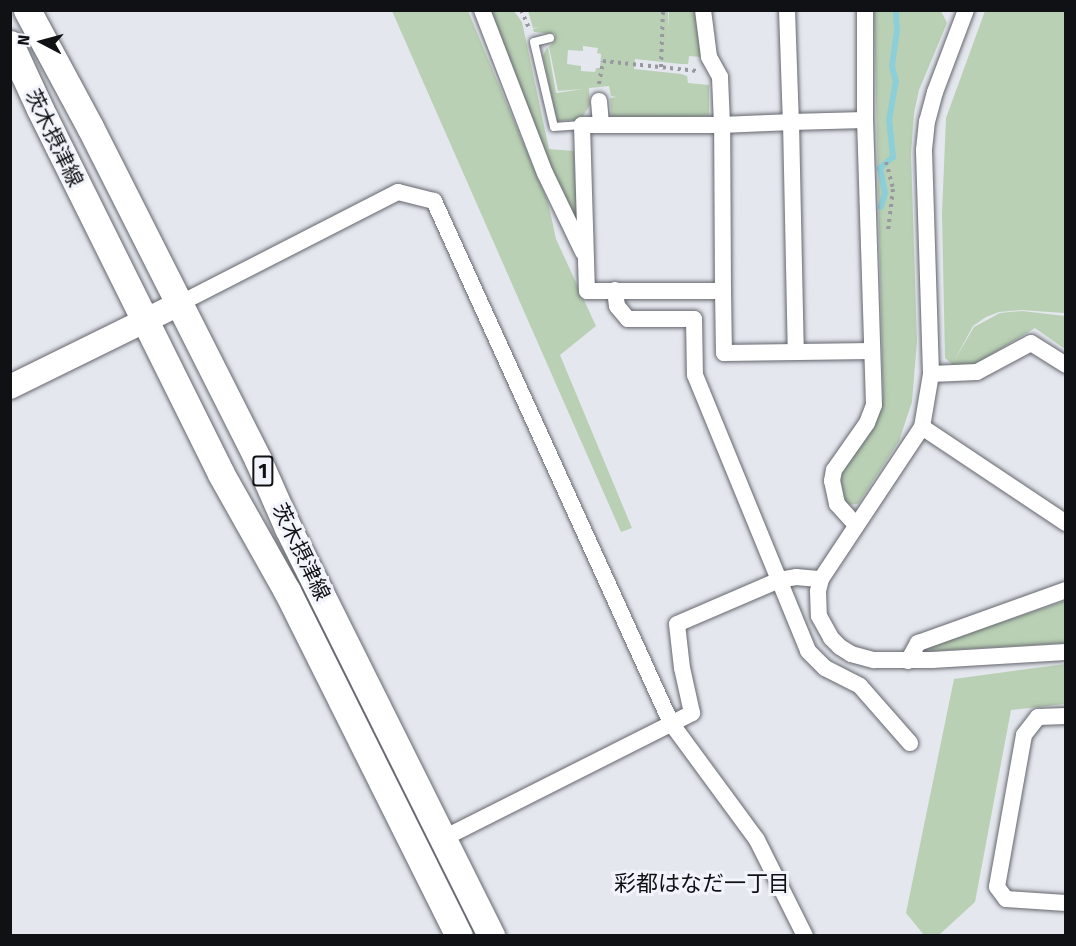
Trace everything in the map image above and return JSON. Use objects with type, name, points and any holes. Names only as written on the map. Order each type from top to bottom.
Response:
[{"type":"main road","name":"茨木摂津線","points":[[27,10],[90,127],[179,304],[491,936]]},
{"type":"main road","name":"茨木摂津線","points":[[10,44],[221,474],[287,591],[459,936]]},
{"type":"street","points":[[482,10],[545,173],[586,258]]},
{"type":"street","points":[[703,10],[709,57],[720,77],[724,353],[872,351]]},
{"type":"street","points":[[787,10],[796,352]]},
{"type":"street","points":[[855,524],[837,504],[832,488],[832,478],[838,463],[872,411],[865,120],[865,10]]},
{"type":"street","points":[[966,10],[935,92],[925,136],[931,374],[922,427],[855,524],[821,579],[818,591],[819,616],[835,643],[851,654],[863,657],[908,661],[1065,652]]},
{"type":"street","points":[[598,94],[601,125]]},
{"type":"street","points":[[723,291],[587,291],[582,125],[865,120]]},
{"type":"street","points":[[10,387],[398,192],[434,201],[671,723],[757,840],[805,936]]},
{"type":"street","points":[[615,290],[617,306],[628,319],[694,319],[695,375],[813,657],[825,668],[860,687],[910,743]]},
{"type":"street","points":[[931,374],[977,372],[1031,343],[1065,365]]},
{"type":"street","points":[[922,427],[1065,523]]},
{"type":"street","points":[[442,839],[692,713],[682,668],[677,624],[779,580],[804,577],[821,579]]},
{"type":"street","points":[[908,661],[918,644],[1065,590]]},
{"type":"street","points":[[1065,716],[1038,717],[1024,735],[997,887],[1006,899],[1065,903]]},
{"type":"lane","points":[[550,38],[534,42],[554,127],[582,125]]},
{"type":"path","points":[[521,10],[530,29]]},
{"type":"path","points":[[661,67],[663,10]]},
{"type":"path","points":[[598,94],[603,61],[688,70]]},
{"type":"green space","points":[[392,11],[468,11],[548,202],[556,239],[596,326],[560,355],[632,528],[621,532]]},
{"type":"green space","points":[[486,11],[514,11],[522,22],[549,149],[574,151],[577,223],[574,224]]},
{"type":"green space","points":[[528,11],[668,11],[669,28],[669,11],[696,11],[702,57],[689,56],[688,64],[635,59],[634,69],[681,74],[687,76],[688,83],[709,85],[709,116],[612,118],[610,98],[616,97],[611,96],[609,86],[589,88],[590,105],[583,116],[576,120],[557,121],[543,56],[548,47],[556,93],[584,89],[558,91],[549,47],[554,41],[555,34],[534,32],[533,29],[539,27],[533,28]],"holes":[[[583,46],[598,48],[597,53],[601,54],[600,68],[596,68],[595,72],[581,71],[581,66],[567,64],[568,50],[583,51]]]},
{"type":"green space","points":[[874,11],[941,11],[947,23],[919,90],[914,113],[911,154],[917,341],[912,402],[899,441],[858,504],[846,505],[840,482],[843,470],[880,412],[883,396]]},
{"type":"green space","points":[[985,11],[1065,11],[1065,310],[1064,313],[1021,310],[999,312],[986,317],[973,326],[954,361],[974,327],[1000,313],[1022,311],[1065,316],[1065,349],[1035,328],[975,364],[953,365],[945,358],[942,213],[946,118]]},
{"type":"green space","points":[[1065,601],[1065,643],[932,651],[928,647]]},
{"type":"green space","points":[[1065,664],[1065,704],[1011,710],[975,902],[939,935],[924,935],[906,913],[954,679]]},
{"type":"waterway","points":[[881,207],[885,193],[880,168],[893,157],[889,120],[896,82],[892,66],[897,32],[896,10]]},
{"type":"district","name":"彩都はなだ一丁目","points":[[702,884]]}]
